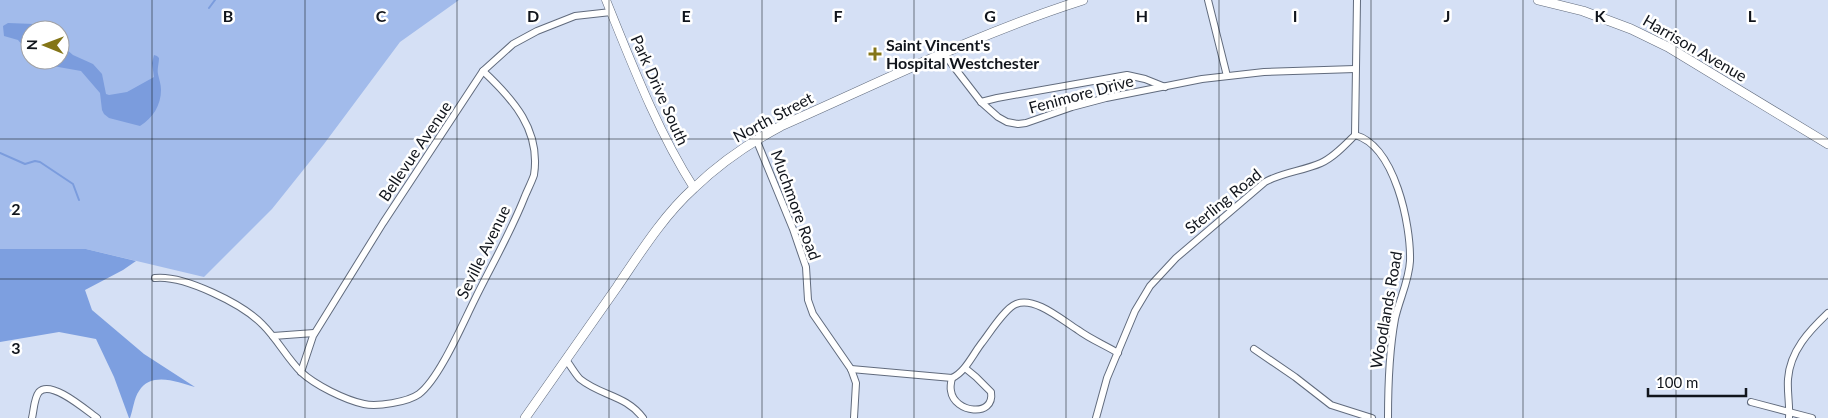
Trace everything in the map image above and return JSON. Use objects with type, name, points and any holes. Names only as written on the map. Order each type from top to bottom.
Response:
[{"type":"main road","name":"North Street","points":[[525,418],[644,248],[673,210],[694,188],[735,154],[781,126],[1021,21],[1083,0]]},
{"type":"main road","name":"Harrison Avenue","points":[[1538,0],[1583,11],[1631,29],[1668,48],[1828,144]]},
{"type":"street","name":"Park Drive South","points":[[606,0],[675,159],[694,188]]},
{"type":"street","points":[[1208,0],[1227,76]]},
{"type":"street","points":[[1356,0],[1356,135]]},
{"type":"street","name":"Bellevue Avenue","points":[[301,372],[314,333],[483,71],[513,44],[537,32],[575,16],[611,12]]},
{"type":"street","name":"Fenimore Drive","points":[[944,54],[981,102],[998,117],[1018,124],[1106,98],[1227,76],[1264,72],[1355,69]]},
{"type":"street","name":"Seville Avenue","points":[[301,372],[324,388],[365,404],[404,401],[418,395],[432,382],[516,217],[534,175],[534,151],[525,120],[516,106],[483,71]]},
{"type":"street","name":"Fenimore Drive","points":[[981,102],[1127,75],[1145,79],[1164,87]]},
{"type":"street","name":"Sterling Road","points":[[1096,418],[1107,378],[1135,311],[1150,286],[1176,258],[1265,182],[1282,174],[1321,163],[1336,153],[1356,135]]},
{"type":"street","name":"Woodlands Road","points":[[1356,135],[1372,144],[1390,170],[1409,230],[1410,264],[1394,323],[1388,376],[1388,418]]},
{"type":"street","name":"Muchmore Road","points":[[756,140],[806,267],[808,300],[813,314],[850,368],[856,383],[854,418]]},
{"type":"street","points":[[155,278],[171,278],[201,287],[255,317],[301,372]]},
{"type":"street","points":[[850,368],[952,378],[965,368],[974,353],[1006,313],[1017,303],[1024,302],[1052,312],[1078,330],[1118,353]]},
{"type":"street","points":[[1789,416],[1788,379],[1790,369],[1802,340],[1828,313]]},
{"type":"street","points":[[272,336],[314,333]]},
{"type":"street","points":[[1254,349],[1331,405],[1372,418]]},
{"type":"street","points":[[566,360],[579,378],[626,401],[644,418]]},
{"type":"street","points":[[952,378],[951,391],[955,400],[963,408],[977,414],[982,414],[990,404],[991,392],[965,368]]},
{"type":"street","points":[[32,418],[36,400],[40,392],[45,388],[54,389],[70,398],[97,418]]},
{"type":"street","points":[[1752,402],[1789,416],[1812,418]]},
{"type":"shaded area","points":[[0,0],[459,0],[400,42],[324,144],[272,209],[204,277],[86,249],[0,249]]},
{"type":"shaded area","points":[[8,23],[20,23],[20,42],[4,36],[3,26]]},
{"type":"shaded area","points":[[70,52],[93,64],[102,74],[106,94],[127,92],[154,77],[152,63],[154,55],[157,56],[159,58],[158,72],[161,86],[158,106],[149,119],[140,126],[109,118],[102,110],[100,93],[81,71],[70,69]]},
{"type":"shaded area","points":[[0,249],[86,249],[136,261],[85,290],[92,310],[144,354],[195,387],[165,380],[150,381],[137,394],[129,418],[114,377],[96,339],[59,332],[0,342]]},
{"type":"waterway","points":[[209,8],[215,0]]},
{"type":"waterway","points":[[0,153],[25,164],[35,161],[40,162],[73,184],[79,200]]},
{"type":"place","name":"Saint Vincent's Hospital Westchester","points":[[875,54]]}]
